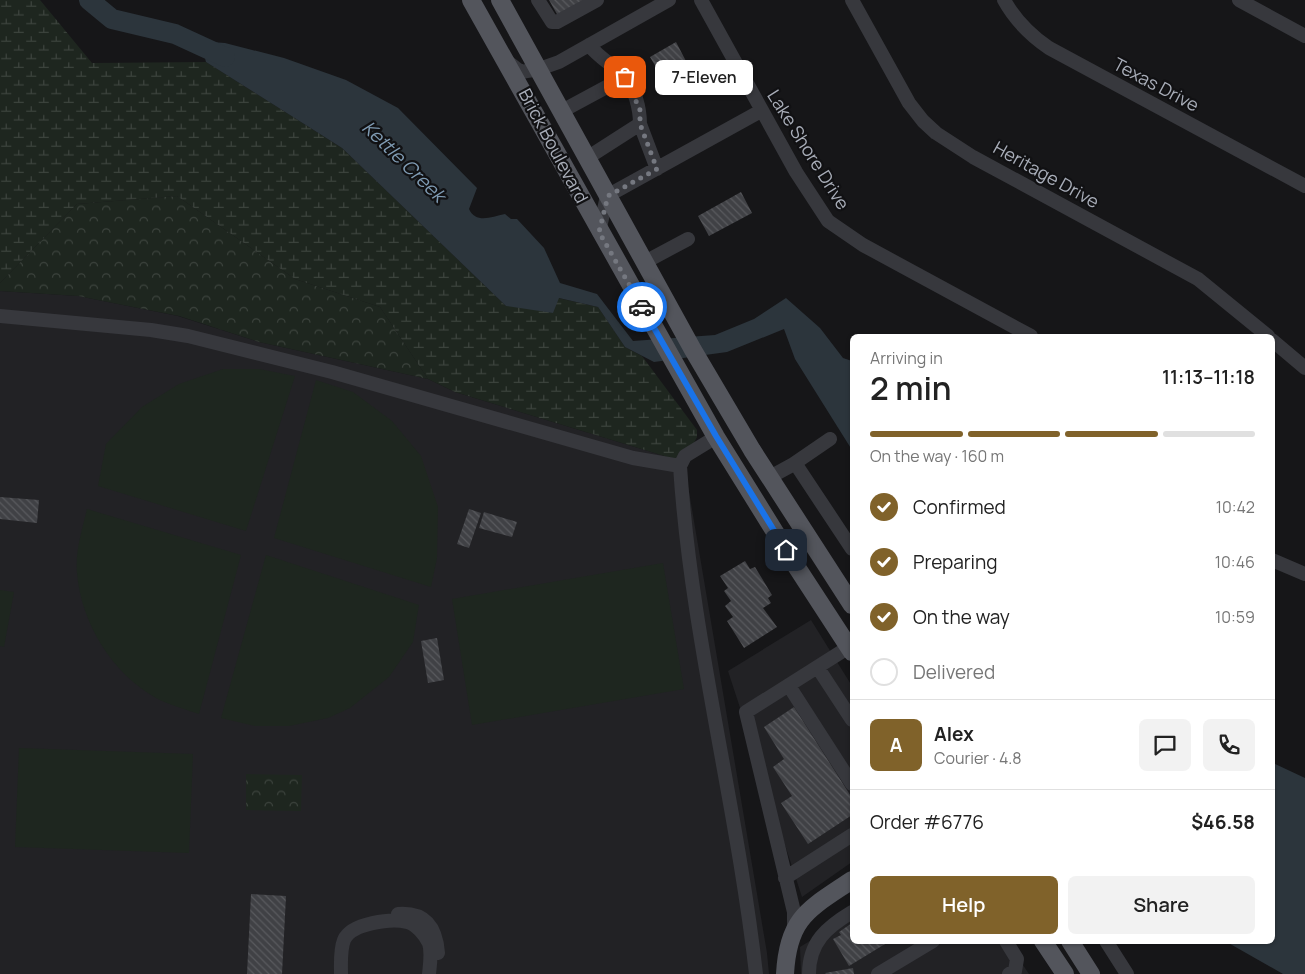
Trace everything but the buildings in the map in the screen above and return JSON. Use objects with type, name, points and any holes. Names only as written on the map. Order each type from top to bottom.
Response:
[{"type":"main road","name":"Brick Boulevard","points":[[471,0],[507,61],[599,232],[716,436],[796,566],[850,648]]},
{"type":"main road","name":"Brick Boulevard","points":[[502,1],[706,371],[770,477],[850,602]]},
{"type":"main road","points":[[785,974],[786,956],[794,929],[809,909],[850,881]]},
{"type":"main road","points":[[1045,944],[1064,974]]},
{"type":"main road","points":[[1072,944],[1091,974]]},
{"type":"street","points":[[538,0],[552,22],[558,22],[597,0]]},
{"type":"street","name":"Lake Shore Drive","points":[[701,0],[796,172],[828,221],[839,230],[1027,334]]},
{"type":"street","name":"Heritage Drive","points":[[852,0],[909,102],[923,121],[936,133],[973,156],[1198,279],[1266,334]]},
{"type":"street","name":"Texas Drive","points":[[1004,0],[1032,36],[1050,48],[1305,186]]},
{"type":"street","points":[[1239,0],[1305,36]]},
{"type":"street","points":[[507,61],[521,72],[539,69],[559,62],[666,1]]},
{"type":"street","points":[[589,45],[595,53],[625,77],[640,110],[640,124],[657,169]]},
{"type":"street","points":[[562,111],[625,77]]},
{"type":"street","points":[[599,232],[608,196],[761,111]]},
{"type":"street","points":[[587,158],[640,124]]},
{"type":"street","points":[[645,262],[688,240]]},
{"type":"street","points":[[0,316],[151,330],[188,336],[332,372],[634,458],[680,466]]},
{"type":"street","points":[[1275,343],[1305,368]]},
{"type":"street","points":[[716,436],[685,456],[680,466],[684,527],[739,850],[756,974]]},
{"type":"street","points":[[770,477],[792,465],[830,439]]},
{"type":"street","points":[[792,465],[802,472],[850,547]]},
{"type":"street","points":[[1275,561],[1305,574]]},
{"type":"street","points":[[794,929],[794,912],[746,712],[850,651]]},
{"type":"street","points":[[818,668],[850,717]]},
{"type":"street","points":[[789,686],[850,781]]},
{"type":"street","points":[[785,878],[850,836]]},
{"type":"street","points":[[380,922],[393,914],[408,913],[422,917],[430,925],[437,942],[438,974]]},
{"type":"street","points":[[809,974],[809,962],[818,939],[833,924],[850,913]]},
{"type":"street","points":[[341,974],[344,939],[362,926],[380,922],[409,922],[421,932],[429,944],[429,974]]},
{"type":"street","points":[[878,974],[928,944]]},
{"type":"street","points":[[1008,944],[1017,959],[1015,971],[1009,974]]},
{"type":"street","points":[[1108,944],[1127,974]]},
{"type":"shaded area","points":[[0,291],[78,296],[178,316],[259,342],[428,379],[455,392],[684,462],[769,974],[0,974]]},
{"type":"shaded area","points":[[811,620],[850,683],[850,863],[802,897],[728,671]]},
{"type":"shaded area","points":[[850,916],[850,944],[1009,944],[1029,974],[801,974],[800,947]]},
{"type":"green space","points":[[0,0],[40,0],[92,63],[206,62],[342,148],[506,306],[558,298],[598,307],[625,347],[642,356],[697,430],[697,437],[684,462],[455,392],[428,379],[380,307],[295,279],[177,196],[77,204],[0,283]]},
{"type":"green space","points":[[177,196],[295,279],[380,307],[428,379],[259,342],[179,316],[78,296],[0,291],[0,283],[77,204]]},
{"type":"green space","points":[[223,369],[259,369],[295,376],[246,531],[98,486],[106,444],[142,407],[179,384]]},
{"type":"green space","points":[[316,380],[353,392],[392,421],[421,456],[438,507],[437,558],[431,587],[274,538]]},
{"type":"green space","points":[[87,509],[241,555],[199,714],[156,698],[140,688],[113,661],[92,628],[80,592],[77,573],[79,541]]},
{"type":"green space","points":[[266,555],[419,605],[413,642],[389,677],[350,708],[328,718],[289,726],[255,726],[221,718]]},
{"type":"green space","points":[[663,563],[684,689],[472,725],[452,599]]},
{"type":"green space","points":[[0,590],[14,592],[4,647],[0,646]]},
{"type":"green space","points":[[19,748],[193,754],[189,853],[15,847]]},
{"type":"green space","points":[[246,774],[302,775],[301,811],[246,810]]},
{"type":"water","points":[[211,42],[225,43],[284,58],[346,80],[398,108],[477,188],[469,209],[472,214],[480,218],[489,218],[505,214],[511,219],[517,219],[544,248],[560,283],[597,294],[633,341],[715,335],[754,319],[786,298],[820,328],[843,358],[850,360],[850,447],[795,359],[784,329],[727,352],[654,362],[625,347],[598,307],[559,298],[553,313],[506,306],[342,148],[206,62],[202,47]]},
{"type":"water","points":[[1275,764],[1305,778],[1305,974],[1283,974],[1230,944],[1275,944]]},
{"type":"waterway","name":"Kettle Creek","points":[[89,0],[112,19],[175,34],[225,57]]},
{"type":"way so far","points":[[625,77],[640,110],[640,124],[657,169],[608,196],[599,232],[642,307]]},
{"type":"place","name":"7-Eleven","points":[[625,77]]},
{"type":"route","points":[[642,307],[716,436],[786,550]]}]
